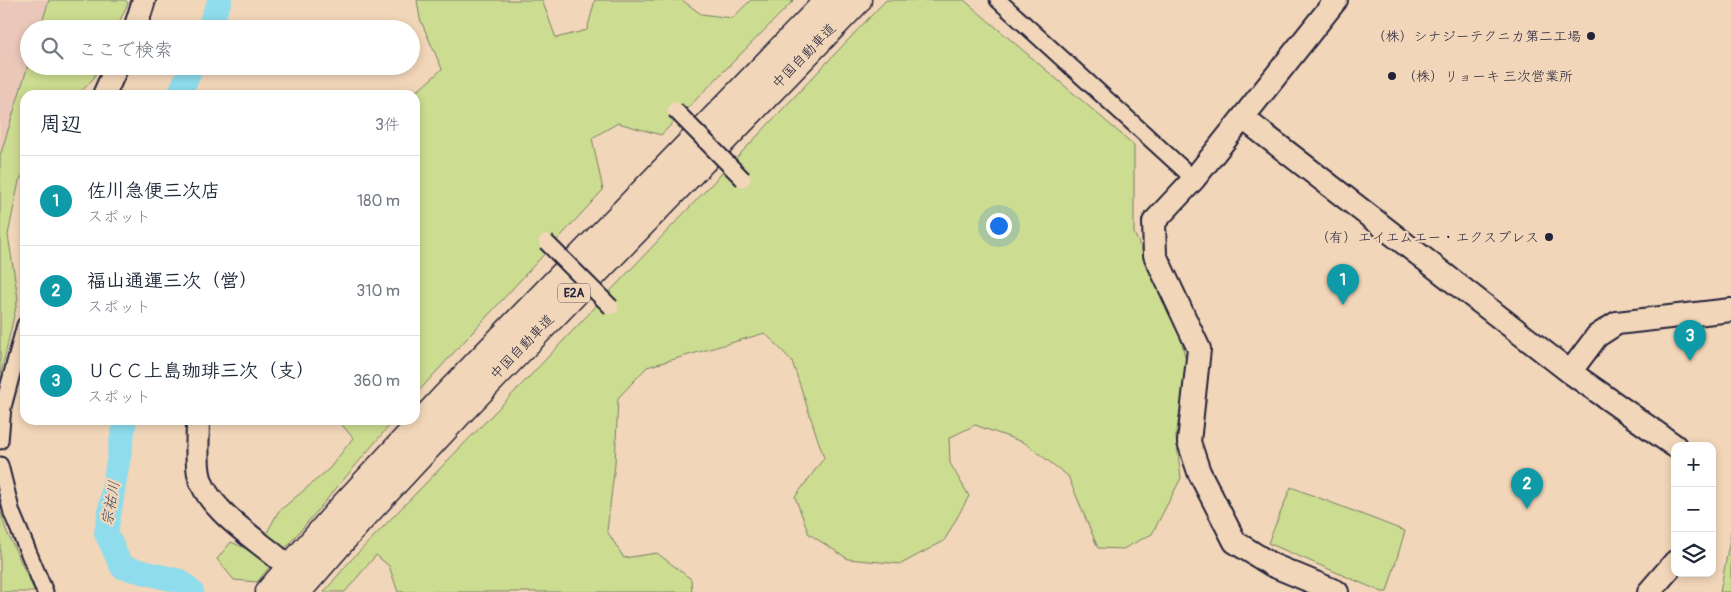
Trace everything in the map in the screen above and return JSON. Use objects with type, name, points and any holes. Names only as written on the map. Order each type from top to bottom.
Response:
[{"type":"highway","name":"中国自動車道","points":[[420,424],[830,0]]},
{"type":"highway","name":"中国自動車道","points":[[296,592],[357,522],[460,410],[857,0]]},
{"type":"highway","name":"中国自動車道","points":[[270,592],[343,508],[419,425]]},
{"type":"street","points":[[138,20],[144,0]]},
{"type":"street","points":[[998,0],[1194,180]]},
{"type":"street","points":[[1336,0],[1194,180],[1154,222],[1156,255],[1199,349],[1188,442],[1199,472],[1235,542],[1272,565],[1337,592]]},
{"type":"street","points":[[106,90],[113,75]]},
{"type":"street","points":[[675,110],[743,179]]},
{"type":"street","points":[[1243,118],[1570,372],[1671,443]]},
{"type":"street","points":[[546,242],[611,307]]},
{"type":"street","points":[[1570,372],[1597,336],[1617,324],[1731,310]]},
{"type":"street","points":[[0,442],[4,407],[20,345]]},
{"type":"street","points":[[198,425],[199,474],[205,492],[215,506],[278,558]]},
{"type":"street","points":[[0,465],[12,513],[45,592]]},
{"type":"street","points":[[1649,592],[1671,567]]},
{"type":"shaded area","points":[[0,0],[51,0],[45,20],[20,20],[20,75],[26,75],[22,90],[20,90],[20,97],[0,166]]},
{"type":"green space","points":[[49,0],[125,0],[128,3],[120,20],[43,20]]},
{"type":"green space","points":[[417,0],[542,0],[556,38],[587,30],[595,0],[682,0],[701,14],[732,18],[751,0],[794,0],[661,135],[618,123],[592,138],[603,190],[420,390],[420,90],[418,90],[442,69],[420,19]]},
{"type":"green space","points":[[886,0],[964,0],[1134,145],[1134,233],[1178,326],[1187,365],[1176,437],[1181,478],[1152,534],[1123,549],[1098,548],[1068,476],[1025,443],[975,425],[949,438],[950,463],[969,496],[944,541],[901,564],[848,559],[809,534],[795,497],[824,458],[792,361],[765,333],[647,367],[618,398],[615,464],[607,531],[624,558],[657,553],[691,579],[692,592],[398,592],[389,566],[376,555],[345,592],[324,592],[350,561],[528,378]]},
{"type":"green space","points":[[25,75],[95,75],[83,90],[20,90]]},
{"type":"green space","points":[[20,91],[20,179],[8,235],[18,298],[0,378],[0,156]]},
{"type":"green space","points":[[342,425],[390,425],[257,582],[234,580],[217,559],[231,542],[256,553],[278,512],[329,469],[353,438]]},
{"type":"green space","points":[[1291,487],[1405,531],[1387,592],[1382,592],[1268,543]]},
{"type":"green space","points":[[0,509],[6,530],[35,592],[0,592]]},
{"type":"green space","points":[[1731,531],[1731,592],[1720,592],[1730,539]]},
{"type":"waterway","name":"宗祐川","points":[[212,20],[220,0]]},
{"type":"waterway","name":"宗祐川","points":[[181,90],[188,75]]},
{"type":"waterway","name":"宗祐川","points":[[124,425],[106,533],[122,567],[180,581],[192,592]]},
{"type":"place","name":"（株）シナジーテクニカ第二工場","points":[[1591,36]]},
{"type":"place","name":"（株）リョーキ 三次営業所","points":[[1392,76]]},
{"type":"place","name":"（有）エイエムエー・エクスプレス","points":[[1549,237]]},
{"type":"place","name":"佐川急便三次店","points":[[1343,305]]},
{"type":"place","name":"ＵＣＣ上島珈琲三次（支）","points":[[1690,361]]},
{"type":"place","name":"福山通運三次（営）","points":[[1527,509]]}]
